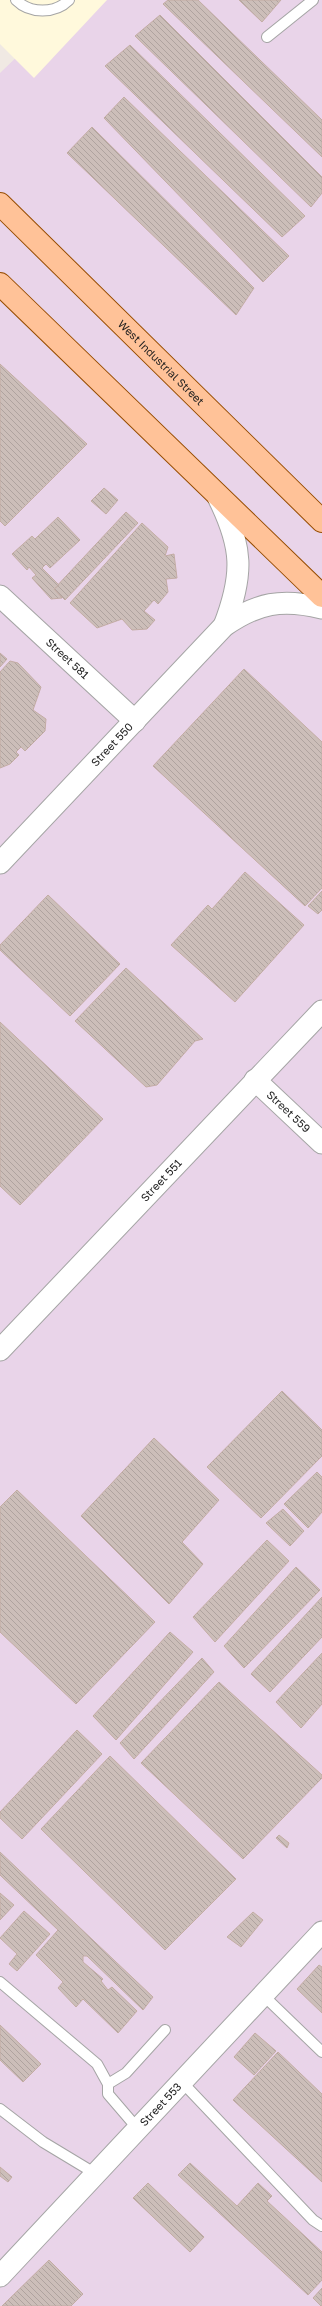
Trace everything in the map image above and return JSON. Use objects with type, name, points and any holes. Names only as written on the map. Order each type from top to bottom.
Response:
[{"type":"main road","name":"West Industrial Street","points":[[0,204],[322,521]]},
{"type":"main road","points":[[0,284],[322,596]]},
{"type":"street","name":"Street 550","points":[[218,495],[231,522],[238,548],[239,575],[234,601],[224,626]]},
{"type":"street","name":"Street 581","points":[[0,596],[135,721]]},
{"type":"street","name":"Street 550","points":[[0,863],[224,626],[243,613],[266,604],[290,602],[322,608]]},
{"type":"street","name":"Street 551","points":[[0,1350],[322,1011]]},
{"type":"street","name":"Street 559","points":[[255,1080],[322,1143]]},
{"type":"street","name":"Street 553","points":[[0,2276],[322,1932]]},
{"type":"lane","points":[[16,0],[20,3],[43,11],[52,11],[69,0]]},
{"type":"lane","points":[[267,37],[313,0]]},
{"type":"lane","points":[[0,1982],[97,2064],[108,2084],[108,2094],[138,2129]]},
{"type":"lane","points":[[264,1995],[322,2052]]},
{"type":"lane","points":[[108,2084],[126,2073],[165,2030]]},
{"type":"lane","points":[[182,2082],[313,2220],[322,2226]]},
{"type":"lane","points":[[0,2109],[43,2142],[96,2174]]},
{"type":"shaded area","points":[[0,0],[107,0],[34,78],[0,44]]},
{"type":"shaded area","points":[[76,0],[322,0],[322,2306],[0,2306],[0,73]]},
{"type":"building","points":[[168,0],[198,0],[322,120],[322,157],[163,4]]},
{"type":"building","points":[[239,0],[281,0],[262,22]]},
{"type":"building","points":[[160,15],[322,177],[322,193],[311,207],[135,36]]},
{"type":"building","points":[[130,45],[305,216],[282,237],[105,66]]},
{"type":"building","points":[[124,97],[289,256],[263,282],[104,118]]},
{"type":"building","points":[[92,127],[254,288],[236,315],[67,153]]},
{"type":"building","points":[[0,364],[87,444],[5,526],[0,521]]},
{"type":"building","points":[[104,488],[118,500],[106,514],[91,501]]},
{"type":"building","points":[[126,512],[138,523],[65,600],[54,589]]},
{"type":"building","points":[[58,517],[80,540],[50,568],[46,564],[42,568],[59,585],[54,589],[62,598],[51,599],[32,578],[36,575],[29,567],[27,570],[12,554],[32,536],[35,539]]},
{"type":"building","points":[[142,523],[168,547],[165,556],[174,554],[177,578],[166,579],[168,592],[158,604],[154,600],[144,611],[155,620],[147,629],[132,630],[122,619],[97,628],[70,603]]},
{"type":"building","points":[[0,653],[7,659],[0,667]]},
{"type":"building","points":[[10,661],[18,663],[41,687],[33,710],[46,719],[45,731],[25,751],[21,747],[16,752],[19,755],[10,764],[0,768],[0,672]]},
{"type":"building","points":[[244,669],[322,742],[322,888],[305,906],[153,766]]},
{"type":"building","points":[[245,872],[304,925],[235,1002],[171,945],[208,905],[212,909]]},
{"type":"building","points":[[322,891],[322,910],[318,914],[308,906]]},
{"type":"building","points":[[48,895],[120,964],[70,1016],[0,950],[0,945]]},
{"type":"building","points":[[126,968],[203,1039],[195,1041],[157,1085],[146,1087],[75,1021]]},
{"type":"building","points":[[0,1022],[103,1119],[20,1205],[0,1186]]},
{"type":"building","points":[[282,1391],[322,1430],[322,1456],[261,1518],[207,1467]]},
{"type":"building","points":[[154,1438],[219,1500],[182,1542],[203,1564],[169,1604],[81,1516]]},
{"type":"building","points":[[317,1472],[322,1477],[322,1512],[308,1528],[284,1504]]},
{"type":"building","points":[[17,1490],[155,1622],[76,1704],[0,1632],[0,1507]]},
{"type":"building","points":[[283,1509],[304,1531],[290,1546],[266,1523]]},
{"type":"building","points":[[267,1540],[289,1561],[215,1642],[193,1617]]},
{"type":"building","points":[[296,1567],[320,1590],[244,1668],[224,1646]]},
{"type":"building","points":[[322,1597],[322,1637],[270,1692],[251,1674]]},
{"type":"building","points":[[170,1632],[193,1652],[116,1740],[93,1716]]},
{"type":"building","points":[[322,1653],[322,1704],[301,1728],[276,1702]]},
{"type":"building","points":[[202,1658],[214,1672],[134,1759],[120,1743]]},
{"type":"building","points":[[219,1682],[322,1775],[322,1778],[243,1859],[141,1763]]},
{"type":"building","points":[[77,1730],[102,1754],[22,1839],[0,1818],[0,1812]]},
{"type":"building","points":[[110,1756],[236,1879],[165,1950],[41,1829]]},
{"type":"building","points":[[279,1835],[289,1843],[287,1848],[276,1838]]},
{"type":"building","points":[[0,1852],[153,1997],[143,2010],[87,1956],[83,1956],[83,1962],[103,1979],[101,1981],[108,1990],[112,1987],[137,2011],[118,2033],[83,1999],[76,2007],[58,1988],[63,1982],[36,1955],[58,1930],[0,1875]]},
{"type":"building","points":[[0,1893],[14,1905],[0,1920]]},
{"type":"building","points":[[24,1911],[50,1934],[17,1971],[9,1964],[17,1954],[0,1938]]},
{"type":"building","points":[[253,1912],[263,1920],[241,1947],[227,1937]]},
{"type":"building","points":[[319,1965],[322,1967],[322,2013],[297,1989]]},
{"type":"building","points":[[0,2025],[41,2064],[23,2082],[0,2060]]},
{"type":"building","points":[[255,2033],[276,2051],[254,2075],[234,2057]]},
{"type":"building","points":[[278,2052],[322,2094],[322,2182],[233,2100]]},
{"type":"building","points":[[190,2163],[237,2206],[258,2183],[272,2196],[267,2201],[322,2252],[322,2280],[308,2295],[178,2175]]},
{"type":"building","points":[[0,2167],[12,2177],[8,2182],[0,2176]]},
{"type":"building","points":[[148,2183],[204,2237],[190,2252],[133,2198]]},
{"type":"building","points":[[49,2260],[83,2294],[71,2306],[2,2306]]},
{"type":"building","points":[[322,2288],[322,2306],[321,2306],[313,2298]]}]
